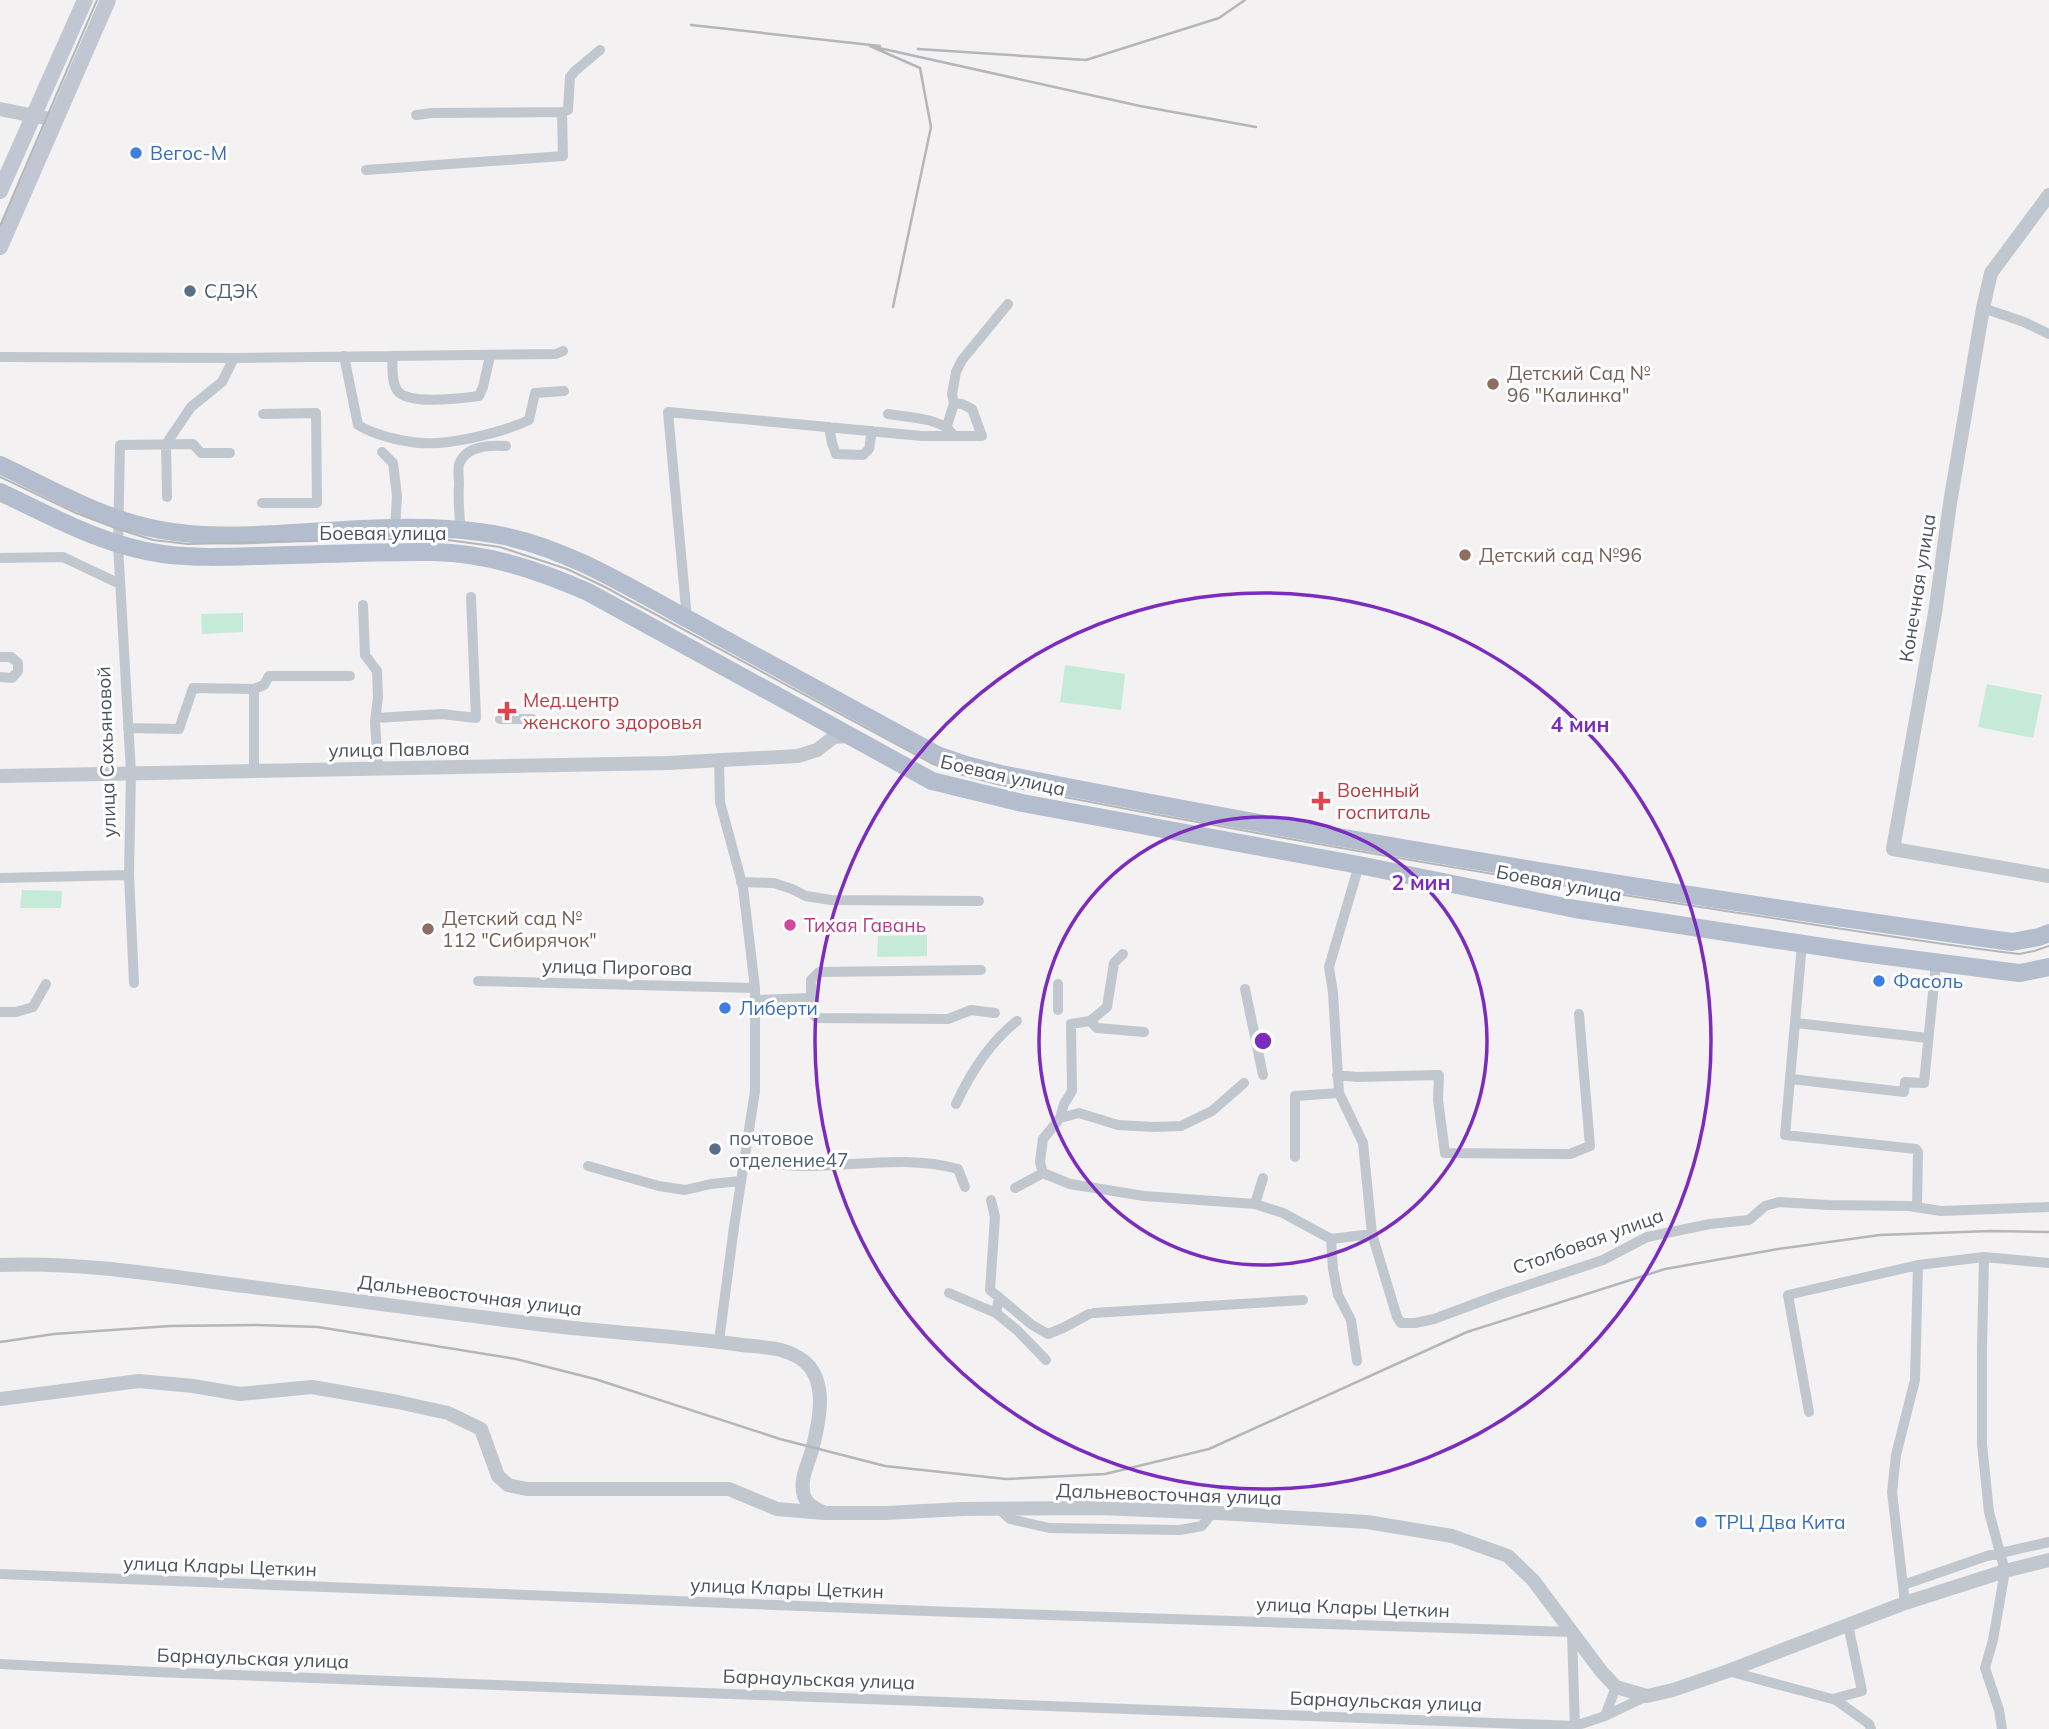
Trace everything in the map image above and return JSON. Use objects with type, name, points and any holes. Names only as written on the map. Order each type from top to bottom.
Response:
[{"type":"main road","points":[[0,191],[85,0]]},
{"type":"main road","points":[[0,247],[108,0]]},
{"type":"main road","name":"Боевая улица","points":[[0,465],[118,520],[162,531],[216,536],[395,529],[461,530],[503,536],[545,547],[573,557],[937,755],[966,765],[1037,781],[1364,841],[1605,882],[2011,942],[2044,935]]},
{"type":"main road","name":"Боевая улица","points":[[0,492],[118,545],[164,555],[436,552],[519,565],[588,592],[932,781],[976,793],[1576,909],[1936,963],[2020,973],[2049,967]]},
{"type":"main road","name":"Столбовая улица","points":[[1359,865],[1364,841]]},
{"type":"main road","points":[[2020,973],[2049,973]]},
{"type":"street","points":[[416,115],[568,110],[570,77],[600,50]]},
{"type":"street","points":[[0,108],[55,120]]},
{"type":"street","points":[[366,170],[563,156],[562,112]]},
{"type":"street","name":"Конечная улица","points":[[2049,195],[1991,273],[1950,503],[1935,614],[1894,849],[2049,876]]},
{"type":"street","points":[[947,426],[954,403],[952,394],[956,372],[962,360],[1008,304]]},
{"type":"street","points":[[1983,308],[2049,334]]},
{"type":"street","points":[[0,357],[490,356],[556,354],[563,351]]},
{"type":"street","points":[[344,356],[358,425],[370,432],[401,440],[437,443],[511,428],[529,420],[535,393],[564,391]]},
{"type":"street","points":[[392,356],[397,391],[406,398],[456,399],[479,396],[490,356]]},
{"type":"street","points":[[167,497],[166,444],[191,407],[222,382],[234,358]]},
{"type":"street","points":[[688,619],[668,412],[872,431],[982,436],[972,409],[954,403]]},
{"type":"street","points":[[262,503],[317,503],[316,412],[263,414]]},
{"type":"street","points":[[888,414],[947,426],[956,436]]},
{"type":"street","points":[[829,427],[836,454],[863,455],[869,449],[872,431]]},
{"type":"street","points":[[166,444],[193,444],[201,453],[230,453]]},
{"type":"street","name":"улица Сахьяновой","points":[[134,983],[129,875],[131,773],[118,545],[120,445],[166,444]]},
{"type":"street","points":[[461,530],[458,502],[459,463],[465,455],[477,448],[488,445],[506,446]]},
{"type":"street","points":[[382,452],[393,463],[397,496],[395,529]]},
{"type":"street","points":[[0,558],[63,557],[120,584]]},
{"type":"street","points":[[376,718],[442,714],[476,718],[471,597]]},
{"type":"street","points":[[363,605],[365,655],[377,671],[378,768]]},
{"type":"street","points":[[0,657],[11,657],[18,663],[18,671],[12,678],[0,677]]},
{"type":"street","points":[[128,728],[179,729],[192,688],[254,689],[264,685],[269,676],[349,676]]},
{"type":"street","points":[[254,689],[254,771]]},
{"type":"street","points":[[500,719],[532,719]]},
{"type":"street","points":[[798,756],[817,747],[822,740],[824,731],[816,719]]},
{"type":"street","name":"улица Павлова","points":[[0,776],[668,763],[798,756],[817,750],[834,737],[848,736]]},
{"type":"street","points":[[719,760],[720,802],[741,882],[755,994],[755,1091],[719,1342]]},
{"type":"street","name":"Столбовая улица","points":[[1359,865],[1329,967],[1337,1075],[1339,1093],[1363,1143],[1371,1234],[1401,1323],[1434,1319],[1603,1260],[1647,1237],[1710,1224],[1749,1220],[1770,1203],[1917,1206],[1931,1211],[2049,1207]]},
{"type":"street","points":[[0,878],[129,875]]},
{"type":"street","points":[[741,882],[774,883],[806,896],[831,900],[979,901]]},
{"type":"street","points":[[1802,944],[1785,1135],[1916,1149],[1917,1206]]},
{"type":"street","points":[[1043,1173],[1040,1162],[1043,1139],[1060,1118],[1072,1091],[1071,1024],[1090,1021],[1107,1007],[1114,963],[1123,954]]},
{"type":"street","points":[[1791,1079],[1904,1092],[1906,1083],[1924,1083],[1936,963]]},
{"type":"street","points":[[795,999],[811,998],[811,980],[819,972],[981,970]]},
{"type":"street","name":"улица Пирогова","points":[[478,981],[755,994],[795,999]]},
{"type":"street","points":[[0,1012],[16,1012],[33,1007],[46,984]]},
{"type":"street","points":[[1058,984],[1058,1010]]},
{"type":"street","points":[[1245,989],[1263,1075]]},
{"type":"street","points":[[795,999],[817,1018],[948,1019],[971,1010],[995,1013]]},
{"type":"street","points":[[1337,1075],[1439,1075],[1438,1100],[1446,1153],[1570,1154],[1590,1146],[1579,1014]]},
{"type":"street","points":[[956,1104],[964,1086],[983,1058],[1017,1021]]},
{"type":"street","points":[[1090,1021],[1097,1028],[1144,1032]]},
{"type":"street","points":[[1796,1023],[1928,1038]]},
{"type":"street","points":[[1060,1118],[1079,1113],[1118,1125],[1154,1128],[1181,1126],[1212,1111],[1244,1083]]},
{"type":"street","points":[[1295,1157],[1295,1096],[1339,1093]]},
{"type":"street","points":[[744,1161],[803,1166],[937,1164],[958,1169],[965,1187]]},
{"type":"street","points":[[588,1166],[659,1186],[685,1190],[741,1181]]},
{"type":"street","points":[[1015,1188],[1043,1173]]},
{"type":"street","points":[[1043,1173],[1070,1184],[1144,1196],[1255,1204],[1283,1213],[1331,1239],[1371,1234]]},
{"type":"street","points":[[1255,1204],[1263,1178]]},
{"type":"street","points":[[991,1200],[995,1217],[990,1290],[1032,1325],[1048,1334],[1091,1313],[1303,1300]]},
{"type":"street","points":[[1331,1239],[1338,1295],[1351,1320],[1357,1361]]},
{"type":"street","points":[[1984,1257],[1982,1444],[1989,1512],[2005,1571],[1993,1640],[1985,1668],[1999,1710],[2002,1729]]},
{"type":"street","points":[[1809,1412],[1788,1295],[1918,1265],[1984,1257],[2049,1263]]},
{"type":"street","name":"Дальневосточная улица","points":[[0,1265],[43,1263],[134,1271],[574,1328],[719,1342],[794,1355],[805,1362],[814,1373],[820,1388],[821,1404],[813,1448],[802,1482],[792,1497],[776,1509]]},
{"type":"street","points":[[1905,1602],[1892,1492],[1896,1455],[1915,1380],[1918,1265]]},
{"type":"street","points":[[949,1293],[996,1313],[1046,1360]]},
{"type":"street","points":[[996,1313],[999,1297]]},
{"type":"street","name":"Дальневосточная улица","points":[[0,1399],[139,1381],[240,1394],[312,1387],[448,1413],[481,1429],[498,1476],[508,1485],[527,1489],[729,1489],[776,1509],[824,1513],[1100,1508],[1367,1522],[1452,1536],[1508,1556],[1533,1580],[1572,1632]]},
{"type":"street","points":[[802,1482],[804,1498],[824,1513]]},
{"type":"street","points":[[999,1509],[1010,1519],[1049,1528],[1180,1530],[1202,1526],[1212,1513]]},
{"type":"street","points":[[1903,1585],[1987,1556],[2049,1542]]},
{"type":"street","points":[[1572,1632],[1616,1688],[1647,1696],[1728,1671],[1905,1602],[2049,1560]]},
{"type":"street","name":"улица Клары Цеткин","points":[[0,1574],[953,1612],[1572,1632]]},
{"type":"street","points":[[1833,1699],[1861,1690],[1848,1625]]},
{"type":"street","points":[[1572,1632],[1575,1727]]},
{"type":"street","name":"Барнаульская улица","points":[[0,1664],[1575,1727],[1647,1696]]},
{"type":"street","points":[[1728,1671],[1833,1699],[1869,1724],[1871,1729]]},
{"type":"street","points":[[1605,1716],[1616,1688]]},
{"type":"green space","points":[[243,613],[243,632],[202,634],[201,614]]},
{"type":"green space","points":[[1065,665],[1125,674],[1121,710],[1060,702]]},
{"type":"green space","points":[[1987,684],[2042,695],[2033,738],[1978,727]]},
{"type":"green space","points":[[22,890],[62,891],[61,908],[20,908]]},
{"type":"green space","points":[[927,935],[927,956],[877,957],[878,936]]},
{"type":"tram line","points":[[0,226],[97,0]]},
{"type":"tram line","points":[[0,477],[76,513],[153,540],[188,544],[433,538],[500,547],[567,569],[603,586],[933,764],[997,784],[1436,864],[1859,932],[2019,954],[2049,946]]},
{"type":"railway","points":[[918,49],[1086,60],[1219,18],[1245,0]]},
{"type":"railway","points":[[691,25],[880,46]]},
{"type":"railway","points":[[893,307],[931,127],[920,68],[870,46],[1140,106],[1256,127]]},
{"type":"railway","points":[[0,1342],[54,1334],[170,1326],[318,1327],[516,1359],[595,1379],[780,1439],[885,1466],[1006,1479],[1105,1474],[1209,1449],[1467,1332],[1665,1269],[1778,1249],[1880,1235],[2049,1232]]},
{"type":"place","name":"Вегос-М","points":[[136,153]]},
{"type":"place","name":"СДЭК","points":[[190,291]]},
{"type":"place","name":"Детский Сад № 96 \"Калинка\"","points":[[1493,384]]},
{"type":"place","name":"Детский сад №96","points":[[1465,555]]},
{"type":"place","name":"Мед.центр женского здоровья","points":[[507,711]]},
{"type":"place","name":"Военный госпиталь","points":[[1321,801]]},
{"type":"place","name":"Тихая Гавань","points":[[790,925]]},
{"type":"place","name":"Детский сад № 112 \"Сибирячок\"","points":[[428,929]]},
{"type":"place","name":"Фасоль","points":[[1879,981]]},
{"type":"place","name":"Либерти","points":[[725,1008]]},
{"type":"place","name":"почтовое отделение47","points":[[715,1149]]},
{"type":"place","name":"ТРЦ Два Кита","points":[[1701,1522]]}]
